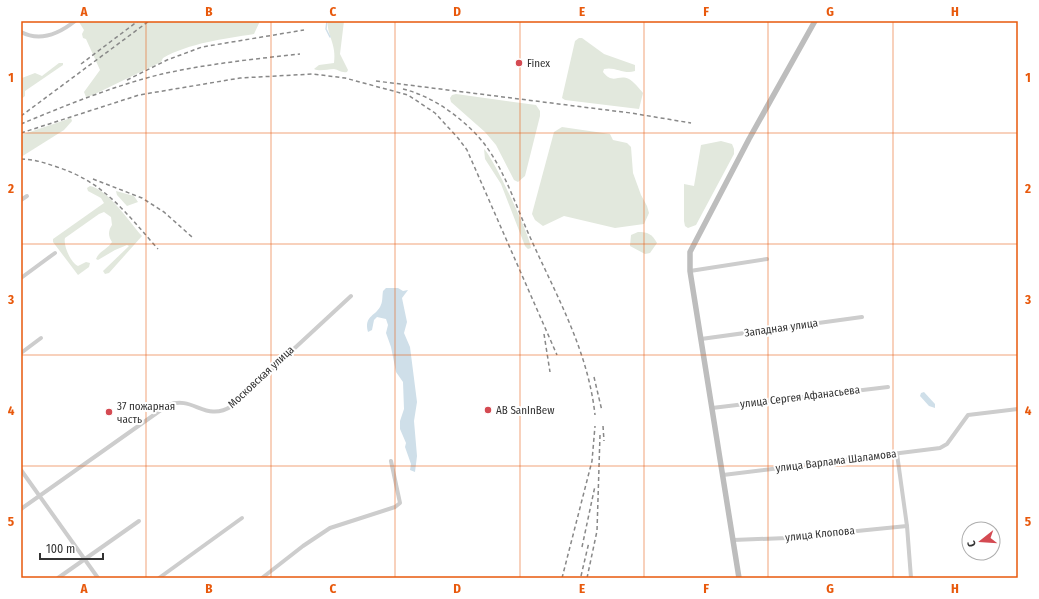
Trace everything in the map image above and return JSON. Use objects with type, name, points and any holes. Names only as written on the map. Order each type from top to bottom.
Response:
[{"type":"street","points":[[21,32],[31,35],[49,35],[59,32],[75,21]]},
{"type":"street","points":[[739,578],[690,271],[690,252],[697,236],[815,21]]},
{"type":"street","points":[[21,200],[27,196]]},
{"type":"street","points":[[21,278],[55,253]]},
{"type":"street","points":[[690,271],[767,259]]},
{"type":"street","name":"Московская улица","points":[[21,509],[168,405],[179,402],[212,413],[223,412],[232,406],[351,296]]},
{"type":"street","name":"Западная улица","points":[[701,339],[862,317]]},
{"type":"street","points":[[21,353],[41,338]]},
{"type":"street","name":"улица Сергея Афанасьева","points":[[712,408],[888,387]]},
{"type":"street","name":"улица Варлама Шаламова","points":[[723,475],[940,448],[947,444],[968,415],[1018,408]]},
{"type":"street","points":[[897,454],[907,526],[911,578]]},
{"type":"street","points":[[262,578],[303,546],[330,528],[395,507],[400,503],[391,461]]},
{"type":"street","points":[[21,470],[98,578]]},
{"type":"street","points":[[159,578],[242,518]]},
{"type":"street","points":[[58,578],[139,522]]},
{"type":"street","name":"улица Клопова","points":[[733,540],[787,538],[907,526]]},
{"type":"shaded area","points":[[260,21],[254,34],[207,42],[173,53],[163,58],[161,62],[86,97],[84,92],[100,70],[86,39],[83,38],[82,34],[84,30],[79,22]]},
{"type":"shaded area","points":[[328,21],[344,21],[340,54],[348,70],[347,72],[334,69],[314,69],[319,65],[334,63],[335,56]]},
{"type":"shaded area","points":[[582,38],[604,54],[635,65],[635,71],[631,72],[608,68],[604,69],[603,72],[613,79],[629,79],[636,85],[643,93],[639,109],[565,100],[562,98],[575,41]]},
{"type":"shaded area","points":[[59,63],[63,63],[63,65],[25,91],[25,96],[21,99],[22,78],[35,73],[42,76]]},
{"type":"shaded area","points":[[456,94],[536,105],[540,111],[540,116],[525,176],[518,182],[514,180],[496,145],[485,132],[451,102],[450,98],[452,95]]},
{"type":"shaded area","points":[[71,118],[72,121],[64,130],[21,157],[21,135]]},
{"type":"shaded area","points":[[562,127],[610,134],[613,140],[627,143],[631,147],[633,173],[649,213],[644,224],[615,228],[564,216],[543,226],[535,220],[532,214],[554,132]]},
{"type":"shaded area","points":[[721,141],[732,144],[734,154],[696,225],[688,228],[685,226],[684,221],[684,184],[694,186],[701,145]]},
{"type":"shaded area","points":[[484,149],[495,165],[525,229],[531,248],[528,249],[525,246],[501,184],[485,159]]},
{"type":"shaded area","points":[[90,186],[97,189],[111,200],[142,236],[109,273],[105,274],[103,271],[129,246],[127,245],[115,250],[98,260],[96,259],[99,254],[112,242],[109,234],[112,225],[111,217],[104,212],[99,214],[65,238],[66,250],[75,264],[78,266],[86,262],[90,263],[89,267],[78,275],[53,242],[53,239],[104,203],[101,198],[88,191],[87,188]]},
{"type":"shaded area","points":[[116,191],[134,196],[138,202],[127,206],[117,195]]},
{"type":"shaded area","points":[[638,232],[649,234],[657,243],[650,253],[645,254],[630,246],[631,235]]},
{"type":"shaded area","points":[[386,288],[398,288],[403,291],[408,290],[402,298],[407,322],[404,333],[410,347],[417,402],[414,421],[417,456],[415,472],[410,470],[411,464],[405,447],[406,443],[400,429],[400,421],[404,409],[403,382],[396,372],[391,347],[386,333],[388,325],[386,319],[377,317],[374,320],[372,330],[368,332],[367,327],[368,320],[381,305],[383,291]]},
{"type":"shaded area","points":[[924,392],[935,404],[935,408],[929,406],[920,396],[921,393]]},
{"type":"waterway","points":[[327,21],[326,29],[330,37]]},
{"type":"railway","points":[[81,64],[138,21]]},
{"type":"railway","points":[[21,116],[149,21]]},
{"type":"railway","points":[[127,80],[167,60],[202,47],[304,30]]},
{"type":"railway","points":[[21,124],[72,103],[162,74],[213,65],[300,54]]},
{"type":"railway","points":[[21,133],[139,95],[240,78],[313,74],[345,78],[408,95],[435,113],[467,150],[557,355]]},
{"type":"railway","points":[[376,81],[631,113],[691,123]]},
{"type":"railway","points":[[403,89],[423,96],[451,112],[475,133],[493,156],[507,182],[530,237],[570,323],[586,368],[595,415]]},
{"type":"railway","points":[[21,159],[35,160],[74,173],[88,181],[113,200],[158,249]]},
{"type":"railway","points":[[93,179],[142,198],[164,212],[192,237]]},
{"type":"railway","points":[[544,334],[550,372]]},
{"type":"railway","points":[[594,377],[602,411]]},
{"type":"railway","points":[[562,578],[592,461],[595,426]]},
{"type":"railway","points":[[603,426],[604,441]]},
{"type":"railway","points":[[587,578],[597,531],[600,435]]},
{"type":"railway","points":[[582,547],[595,486]]},
{"type":"railway","points":[[581,576],[589,542]]},
{"type":"place","name":"Finex","points":[[519,63]]},
{"type":"place","name":"AB SanInBew","points":[[488,410]]},
{"type":"place","name":"37 пожарная часть","points":[[109,412]]}]
